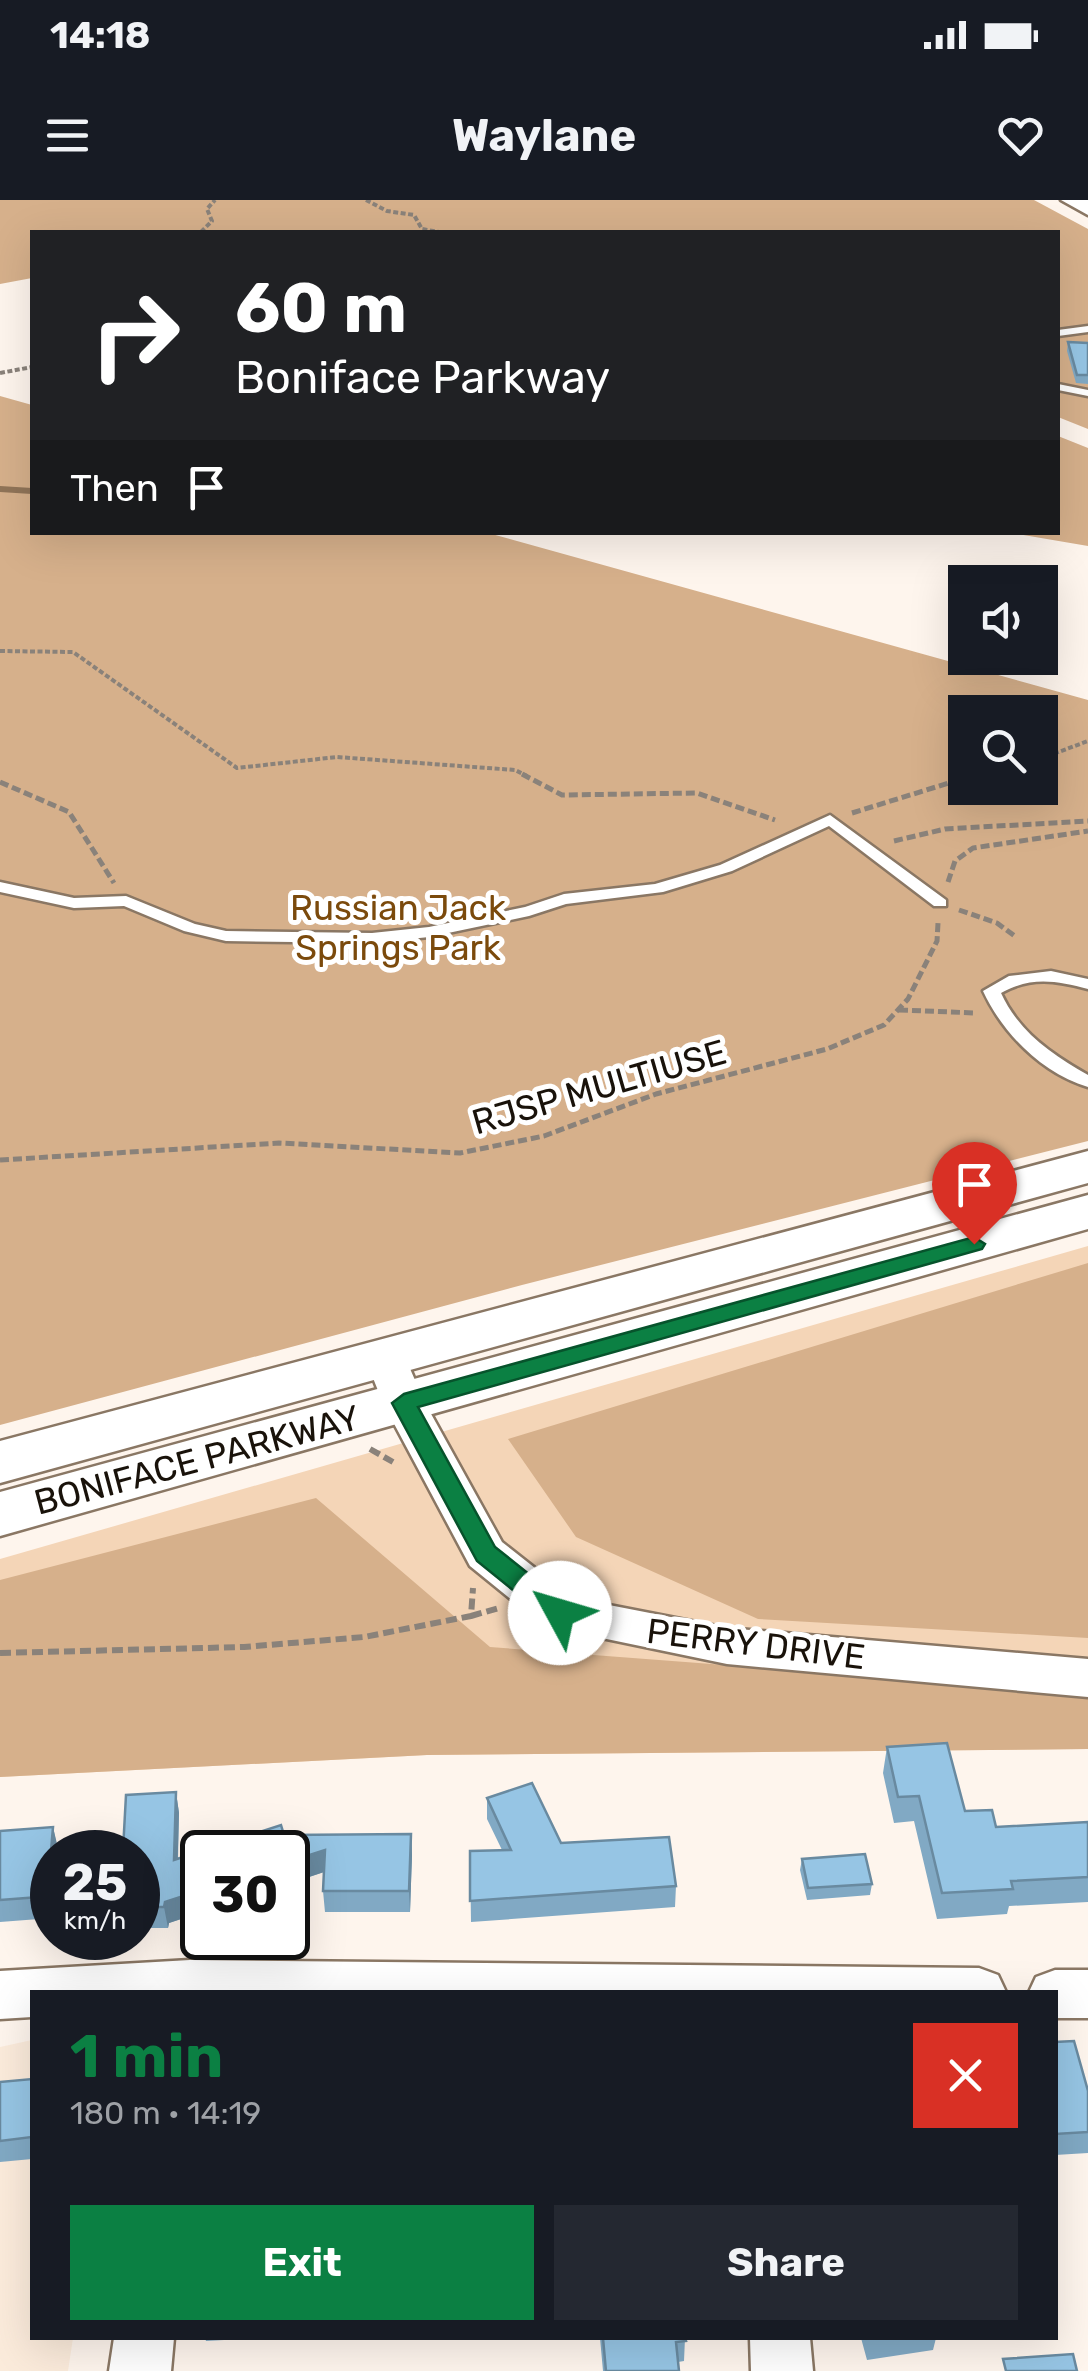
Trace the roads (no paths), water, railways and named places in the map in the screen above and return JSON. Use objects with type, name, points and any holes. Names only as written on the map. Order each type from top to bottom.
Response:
[{"type":"main road","points":[[1074,200],[1088,208]]},
{"type":"main road","name":"BONIFACE PARKWAY","points":[[0,1514],[395,1380],[1088,1167]]},
{"type":"main road","name":"BONIFACE PARKWAY","points":[[0,1462],[395,1380],[1088,1212]]},
{"type":"street","name":"PERRY DRIVE","points":[[395,1380],[486,1554],[560,1613],[727,1646],[1088,1678]]},
{"type":"street","points":[[118,1990],[568,1990]]},
{"type":"street","points":[[0,1995],[30,1993]]},
{"type":"street","points":[[1058,1994],[1088,1994]]},
{"type":"street","points":[[140,2371],[144,2340]]},
{"type":"street","points":[[780,2340],[782,2371]]},
{"type":"lane","points":[[1060,333],[1088,330]]},
{"type":"lane","points":[[1060,387],[1088,393]]},
{"type":"lane","points":[[0,888],[74,904],[126,901],[190,928],[226,936],[372,938],[429,932],[529,911],[564,899],[657,889],[726,868],[830,820],[940,903]]},
{"type":"lane","points":[[1088,984],[1038,974],[1009,980],[992,991],[1000,1013],[1024,1042],[1088,1082]]},
{"type":"waterway","points":[[0,489],[30,491]]},
{"type":"park label","name":"Russian Jack Springs Park","points":[[398,928]]}]
